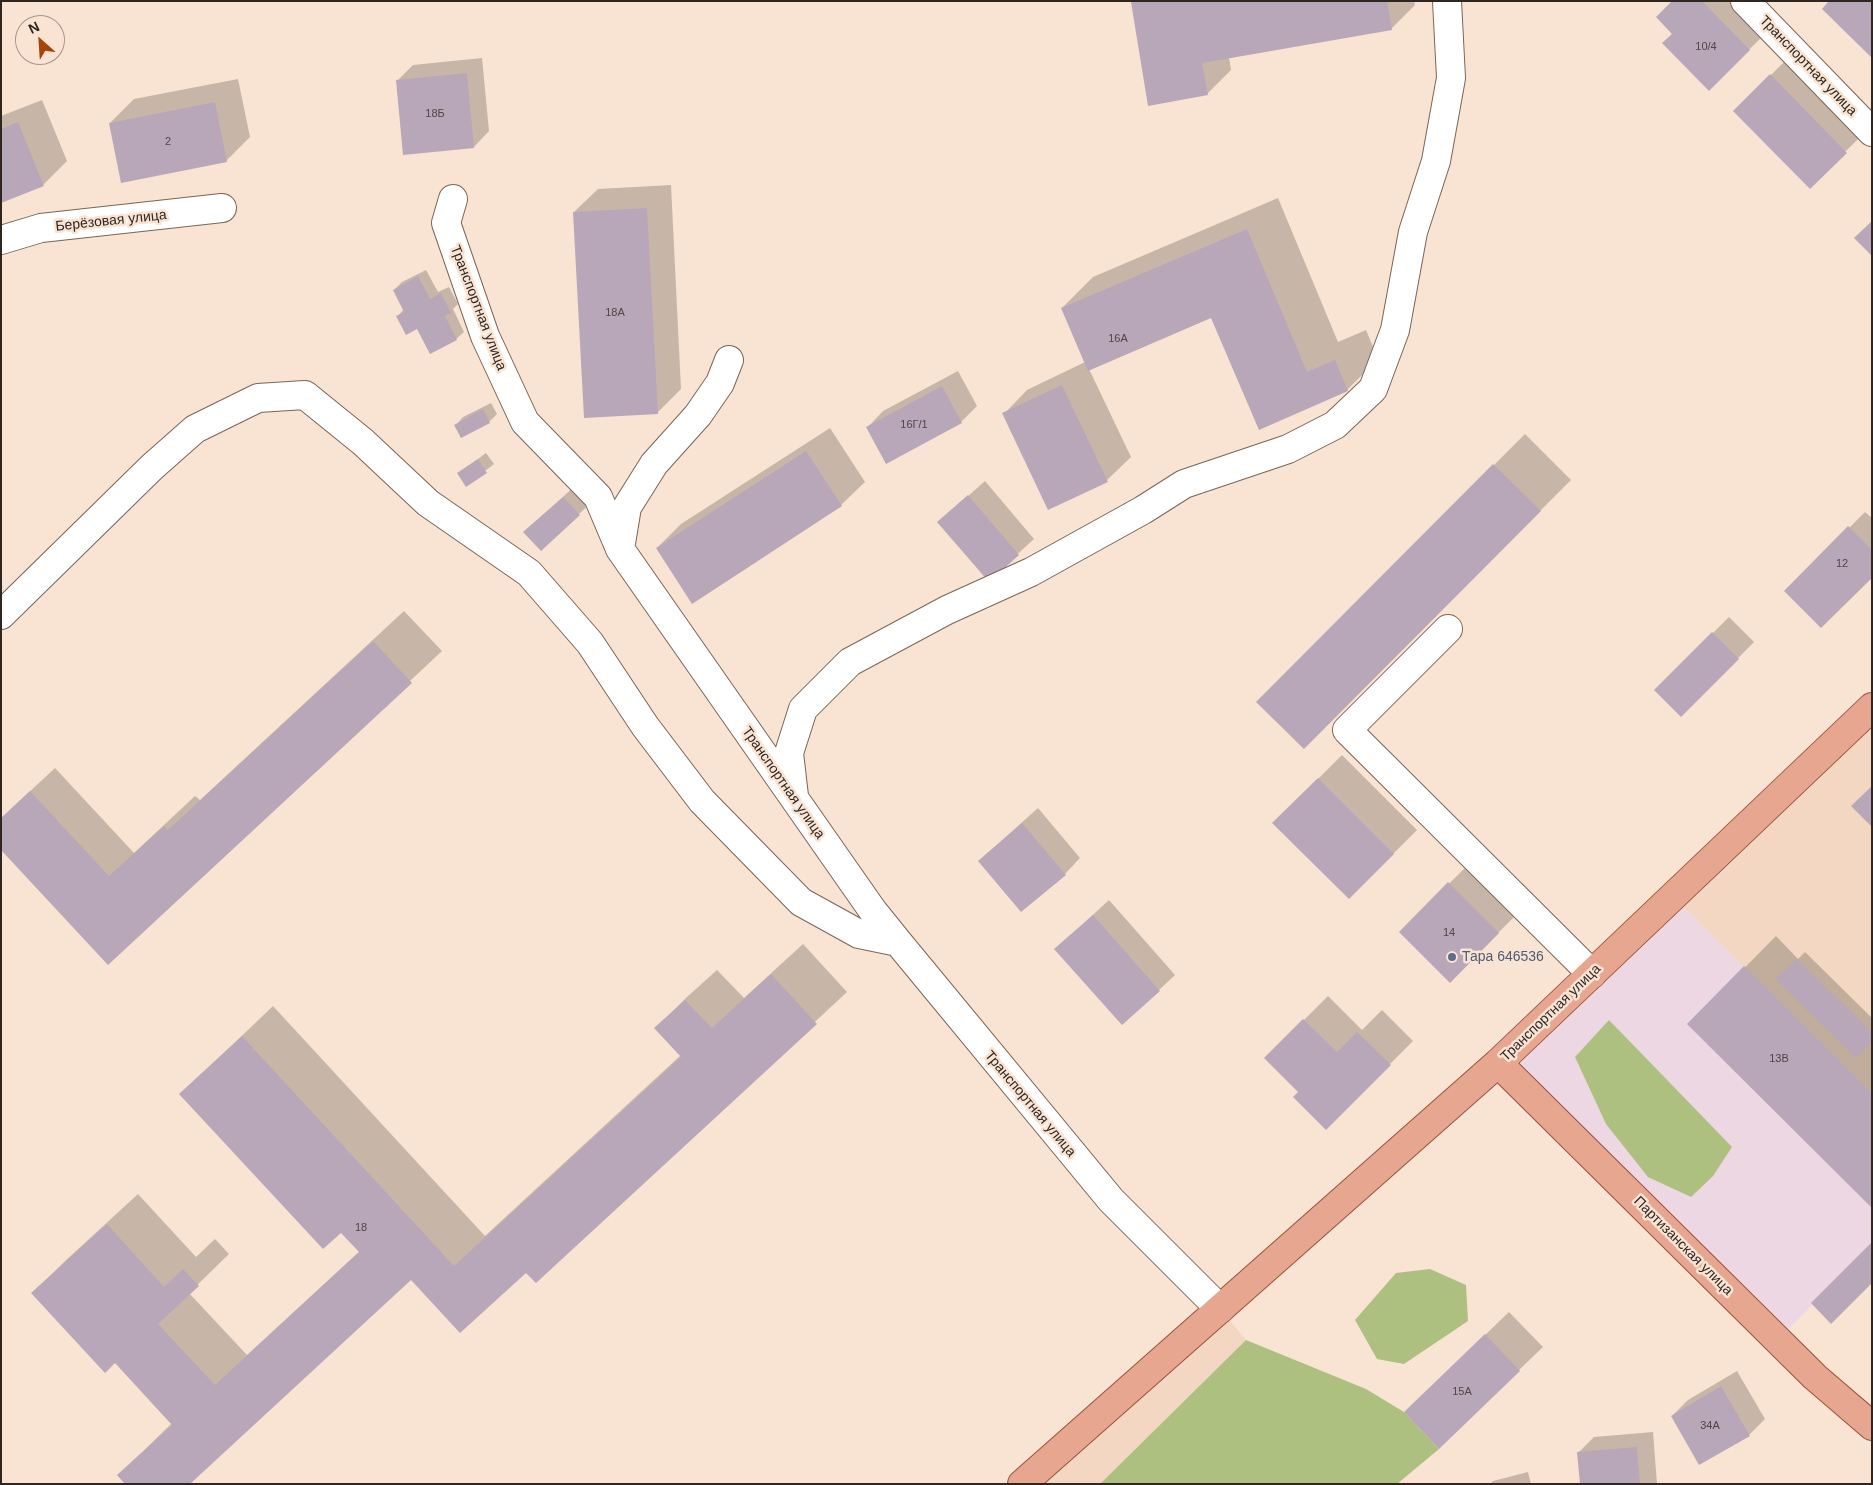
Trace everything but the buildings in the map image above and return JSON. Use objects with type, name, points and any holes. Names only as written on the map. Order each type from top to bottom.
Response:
[{"type":"main road","name":"Транспортная улица","points":[[1022,1484],[1498,1063],[1872,707]]},
{"type":"main road","name":"Партизанская улица","points":[[1498,1063],[1815,1377],[1872,1426]]},
{"type":"street","points":[[794,798],[789,753],[803,708],[850,662],[947,610],[1031,572],[1143,510],[1184,484],[1288,449],[1334,426],[1373,389],[1395,330],[1413,232],[1436,161],[1451,78],[1447,1]]},
{"type":"street","name":"Транспортная улица","points":[[1745,1],[1872,132]]},
{"type":"street","name":"Транспортная улица","points":[[453,199],[446,223],[485,336],[525,422],[598,497],[620,549],[794,798],[898,942],[1111,1200],[1220,1310]]},
{"type":"street","name":"Берёзовая улица","points":[[1,240],[41,228],[222,208]]},
{"type":"street","points":[[620,549],[628,507],[654,464],[698,415],[720,383],[729,360]]},
{"type":"street","points":[[1,615],[152,467],[195,428],[258,398],[305,395],[363,442],[428,503],[529,573],[590,643],[645,726],[702,801],[801,902],[859,934],[898,942]]},
{"type":"street","points":[[1448,629],[1348,730],[1592,974]]},
{"type":"shaded area","points":[[1872,707],[1872,1093],[1673,897]]},
{"type":"shaded area","points":[[1673,897],[1872,1093],[1872,1242],[1778,1340],[1498,1063]]},
{"type":"shaded area","points":[[1220,1309],[1246,1340],[1100,1484],[1022,1484]]},
{"type":"green space","points":[[1609,1020],[1732,1147],[1713,1176],[1691,1197],[1648,1177],[1606,1124],[1575,1057]]},
{"type":"green space","points":[[1430,1269],[1466,1285],[1468,1321],[1404,1364],[1377,1359],[1355,1320],[1396,1273]]},
{"type":"green space","points":[[1246,1340],[1366,1389],[1404,1412],[1439,1449],[1397,1484],[1100,1484]]},
{"type":"place","name":"Тара 646536","points":[[1452,957]]}]
